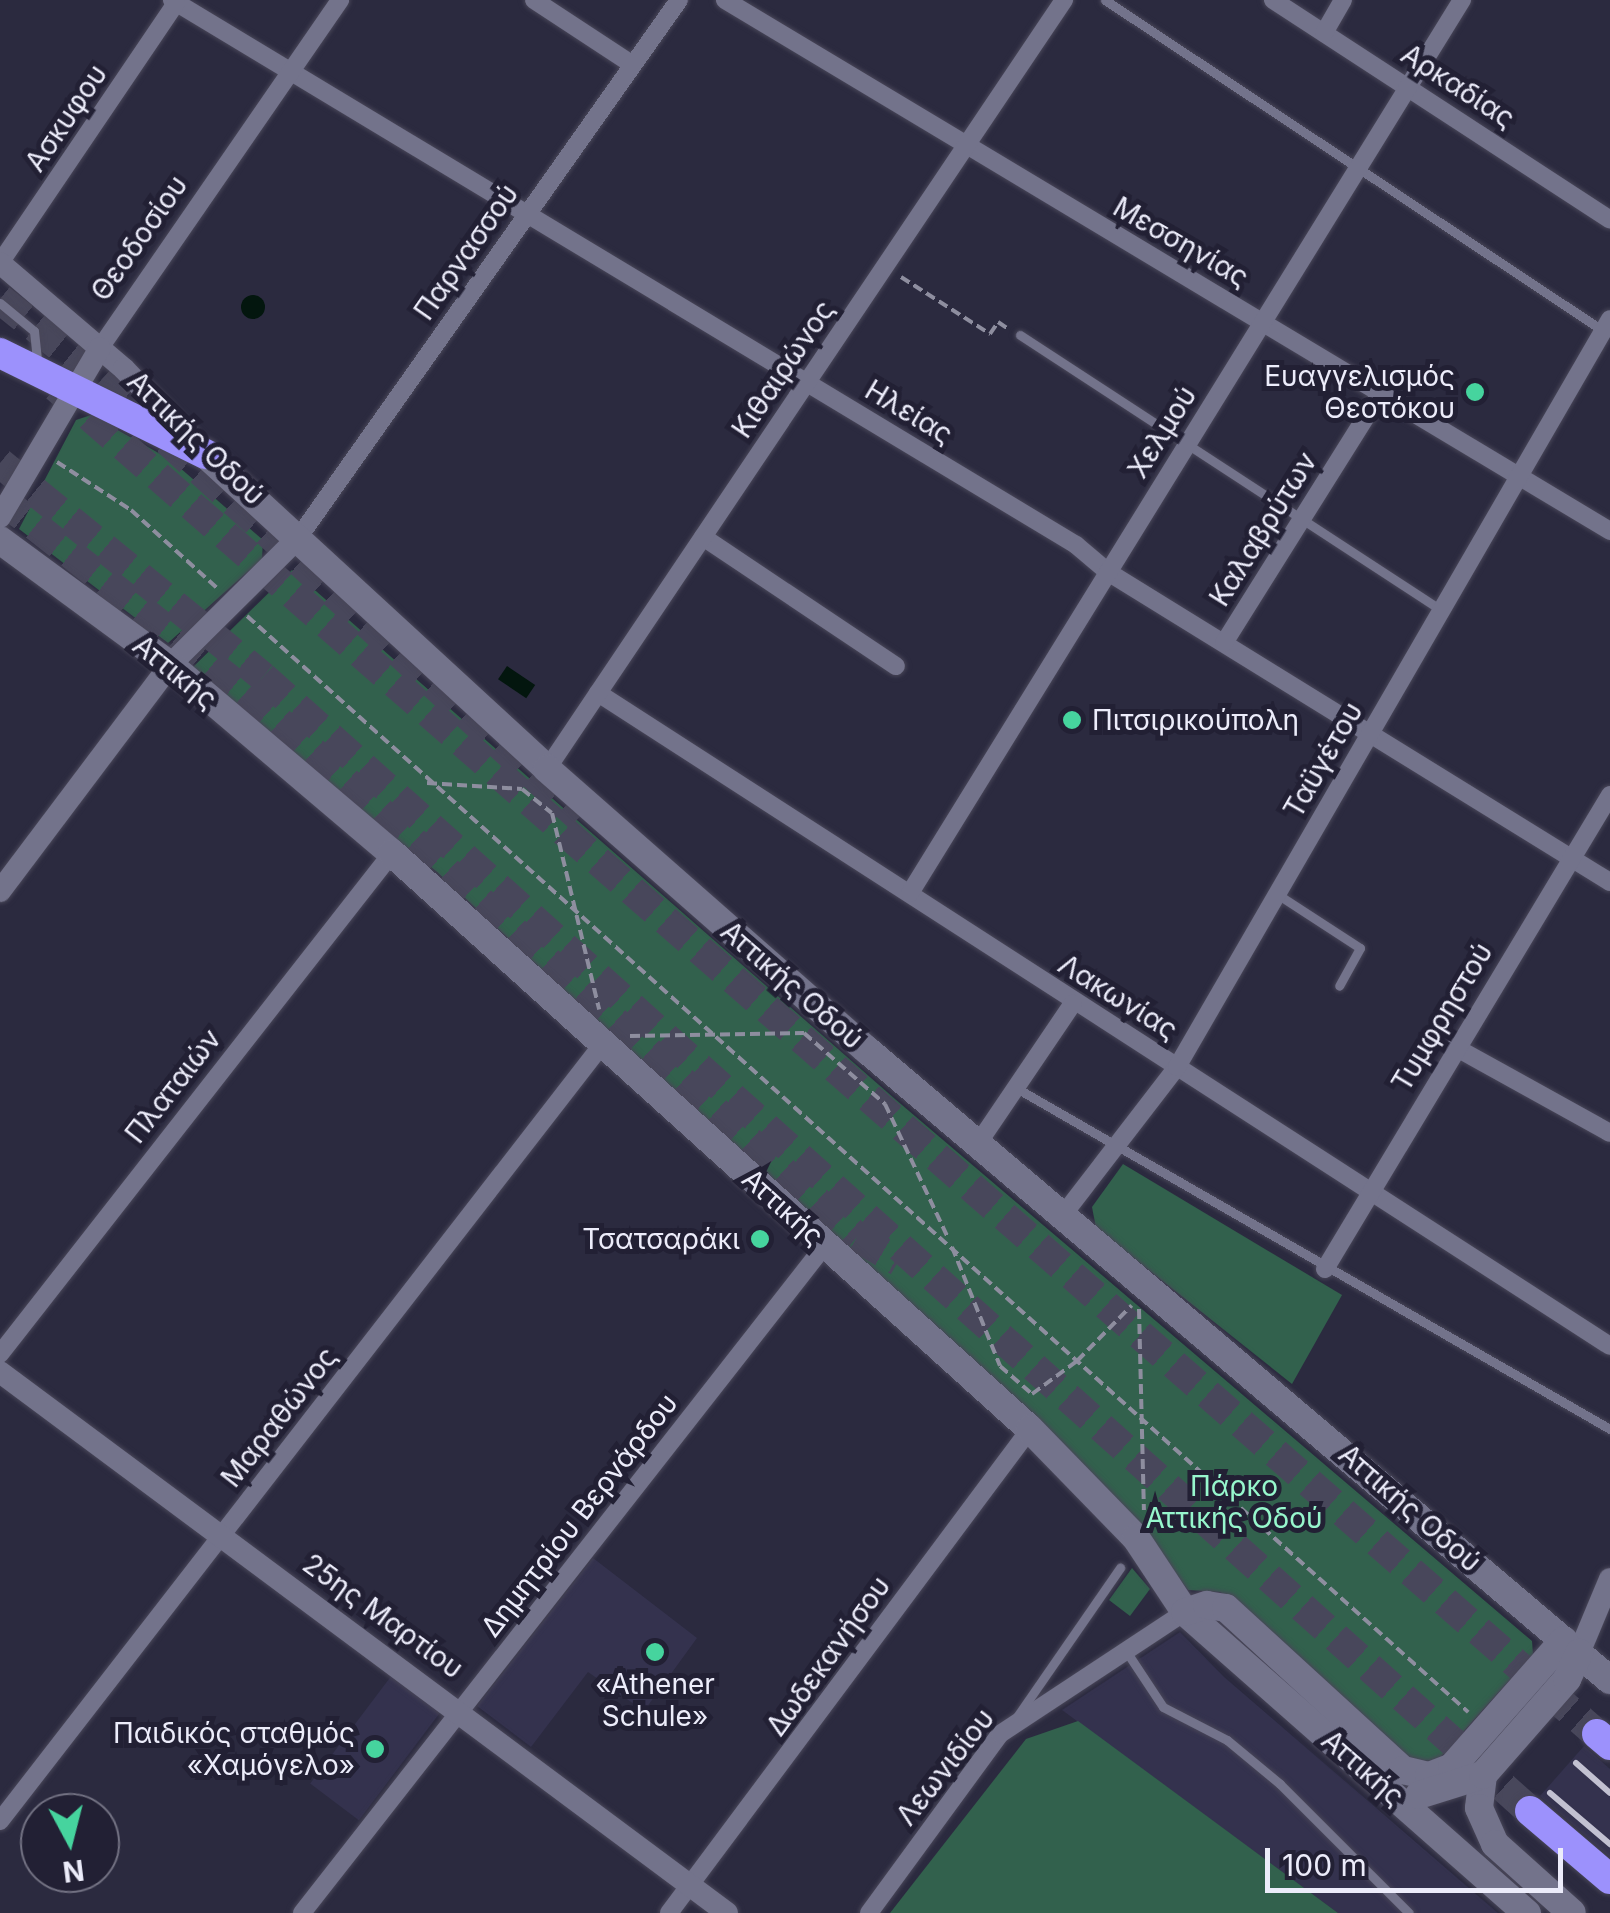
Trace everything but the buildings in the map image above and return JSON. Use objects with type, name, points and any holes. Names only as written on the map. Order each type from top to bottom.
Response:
[{"type":"highway","points":[[0,353],[204,454]]},
{"type":"highway","points":[[1530,1811],[1610,1879]]},
{"type":"main road","name":"Αττικής Οδού","points":[[204,454],[547,769],[977,1144],[1610,1680]]},
{"type":"main road","name":"Αττικής","points":[[0,540],[170,665],[609,1033],[826,1245],[1030,1429],[1144,1549],[1185,1612],[1527,1913]]},
{"type":"main road","points":[[1185,1612],[1206,1605],[1226,1608],[1404,1770],[1442,1773],[1572,1646]]},
{"type":"main road","points":[[1394,1794],[1442,1792],[1483,1775],[1567,1678],[1572,1646]]},
{"type":"main road","points":[[1483,1775],[1479,1808],[1496,1844],[1572,1913]]},
{"type":"street","name":"Θεοδοσίου","points":[[0,517],[100,348],[340,0]]},
{"type":"street","points":[[534,0],[633,64]]},
{"type":"street","name":"Παρνασσού","points":[[298,537],[679,0]]},
{"type":"street","name":"Μεσσηνίας","points":[[725,0],[1610,531]]},
{"type":"street","name":"Κιθαιρώνος","points":[[547,769],[1064,0]]},
{"type":"street","name":"Αρκαδίας","points":[[1272,0],[1409,85],[1610,220]]},
{"type":"street","points":[[1324,32],[1343,0]]},
{"type":"street","name":"Χελμού","points":[[910,893],[1462,0]]},
{"type":"street","name":"Ηλείας","points":[[174,1],[524,217],[1076,545],[1108,572],[1610,882]]},
{"type":"street","name":"Ασκυφου","points":[[0,263],[174,1]]},
{"type":"street","name":"Αττικής Οδού","points":[[0,263],[197,438],[204,454]]},
{"type":"street","name":"Ταϋγέτου","points":[[1062,1214],[1118,1149],[1177,1067],[1606,325]]},
{"type":"street","name":"Καλαβρύτων","points":[[1224,643],[1381,393]]},
{"type":"street","points":[[0,891],[170,665],[298,537]]},
{"type":"street","points":[[703,537],[896,666]]},
{"type":"street","name":"Λακωνίας","points":[[598,693],[1610,1346]]},
{"type":"street","name":"Τυμφρηστού","points":[[1325,1269],[1610,795]]},
{"type":"street","name":"Πλαταιών","points":[[0,1354],[392,853]]},
{"type":"street","points":[[977,1144],[1018,1090],[1073,1003]]},
{"type":"street","name":"Μαραθώνος","points":[[0,1822],[609,1033]]},
{"type":"street","points":[[1455,1047],[1610,1133]]},
{"type":"street","name":"Δημητρίου Βερνάρδου","points":[[302,1913],[826,1245]]},
{"type":"street","name":"25ης Μαρτίου","points":[[0,1372],[461,1710],[727,1913]]},
{"type":"street","name":"Δωδεκανήσου","points":[[669,1913],[1030,1429]]},
{"type":"street","points":[[1572,1646],[1610,1579]]},
{"type":"street","name":"Λεωνιδίου","points":[[869,1913],[1013,1722],[1185,1612]]},
{"type":"lane","points":[[1105,0],[1606,325]]},
{"type":"lane","points":[[0,304],[34,330],[37,370]]},
{"type":"lane","points":[[1020,336],[1441,610]]},
{"type":"lane","points":[[1277,894],[1360,948],[1339,986]]},
{"type":"lane","points":[[1018,1090],[1610,1429]]},
{"type":"lane","points":[[1013,1722],[1120,1568]]},
{"type":"lane","points":[[1124,1648],[1163,1707],[1227,1740],[1409,1913]]},
{"type":"path","points":[[885,267],[990,334],[998,322],[1020,336]]},
{"type":"path","points":[[38,451],[130,510],[428,783],[950,1243],[1142,1422],[1486,1728]]},
{"type":"path","points":[[428,783],[522,788],[552,812],[575,914],[609,1033],[716,1037],[804,1032],[886,1104],[950,1243],[1000,1366],[1032,1394],[1077,1362],[1138,1298],[1144,1549]]},
{"type":"shaded area","points":[[253,295],[262,298],[262,316],[253,319],[244,316],[241,307],[244,298]]},
{"type":"shaded area","points":[[507,666],[535,685],[526,698],[498,679]]},
{"type":"shaded area","points":[[593,1558],[697,1638],[644,1711],[588,1672],[531,1747],[477,1706]]},
{"type":"shaded area","points":[[1180,1632],[1224,1677],[1498,1913],[1338,1913],[1062,1710]]},
{"type":"shaded area","points":[[392,1675],[441,1712],[359,1820],[310,1784]]},
{"type":"shaded area","points":[[1584,1746],[1610,1769],[1610,1857],[1540,1796]]},
{"type":"green space","points":[[91,415],[171,460],[263,540],[262,559],[168,643],[19,529],[76,420]]},
{"type":"green space","name":"Πάρκο Αττικής Οδού","points":[[292,570],[895,1099],[1532,1641],[1533,1654],[1437,1761],[1412,1760],[1237,1601],[1220,1592],[1188,1590],[1139,1524],[437,872],[191,669]]},
{"type":"green space","points":[[1123,1164],[1342,1295],[1292,1384],[1096,1228],[1092,1207]]},
{"type":"green space","points":[[1132,1568],[1150,1589],[1130,1616],[1109,1600]]},
{"type":"green space","points":[[1078,1721],[1338,1913],[890,1913],[1026,1739]]},
{"type":"tunnel","points":[[0,299],[101,380],[579,817]]},
{"type":"tunnel","points":[[56,387],[1597,1734]]},
{"type":"tunnel","points":[[0,463],[263,677],[1530,1811]]},
{"type":"tunnel","points":[[0,498],[246,692],[857,1237],[898,1261]]},
{"type":"railway","points":[[1576,1763],[1610,1793]]},
{"type":"railway","points":[[1550,1793],[1610,1844]]},
{"type":"place","name":"Ευαγγελισμός Θεοτόκου","points":[[1475,392]]},
{"type":"place","name":"Πιτσιρικούπολη","points":[[1072,720]]},
{"type":"place","name":"Τσατσαράκι","points":[[760,1239]]},
{"type":"place","name":"«Athener Schule»","points":[[655,1652]]},
{"type":"place","name":"Παιδικός σταθμός «Χαμόγελο»","points":[[375,1749]]}]
